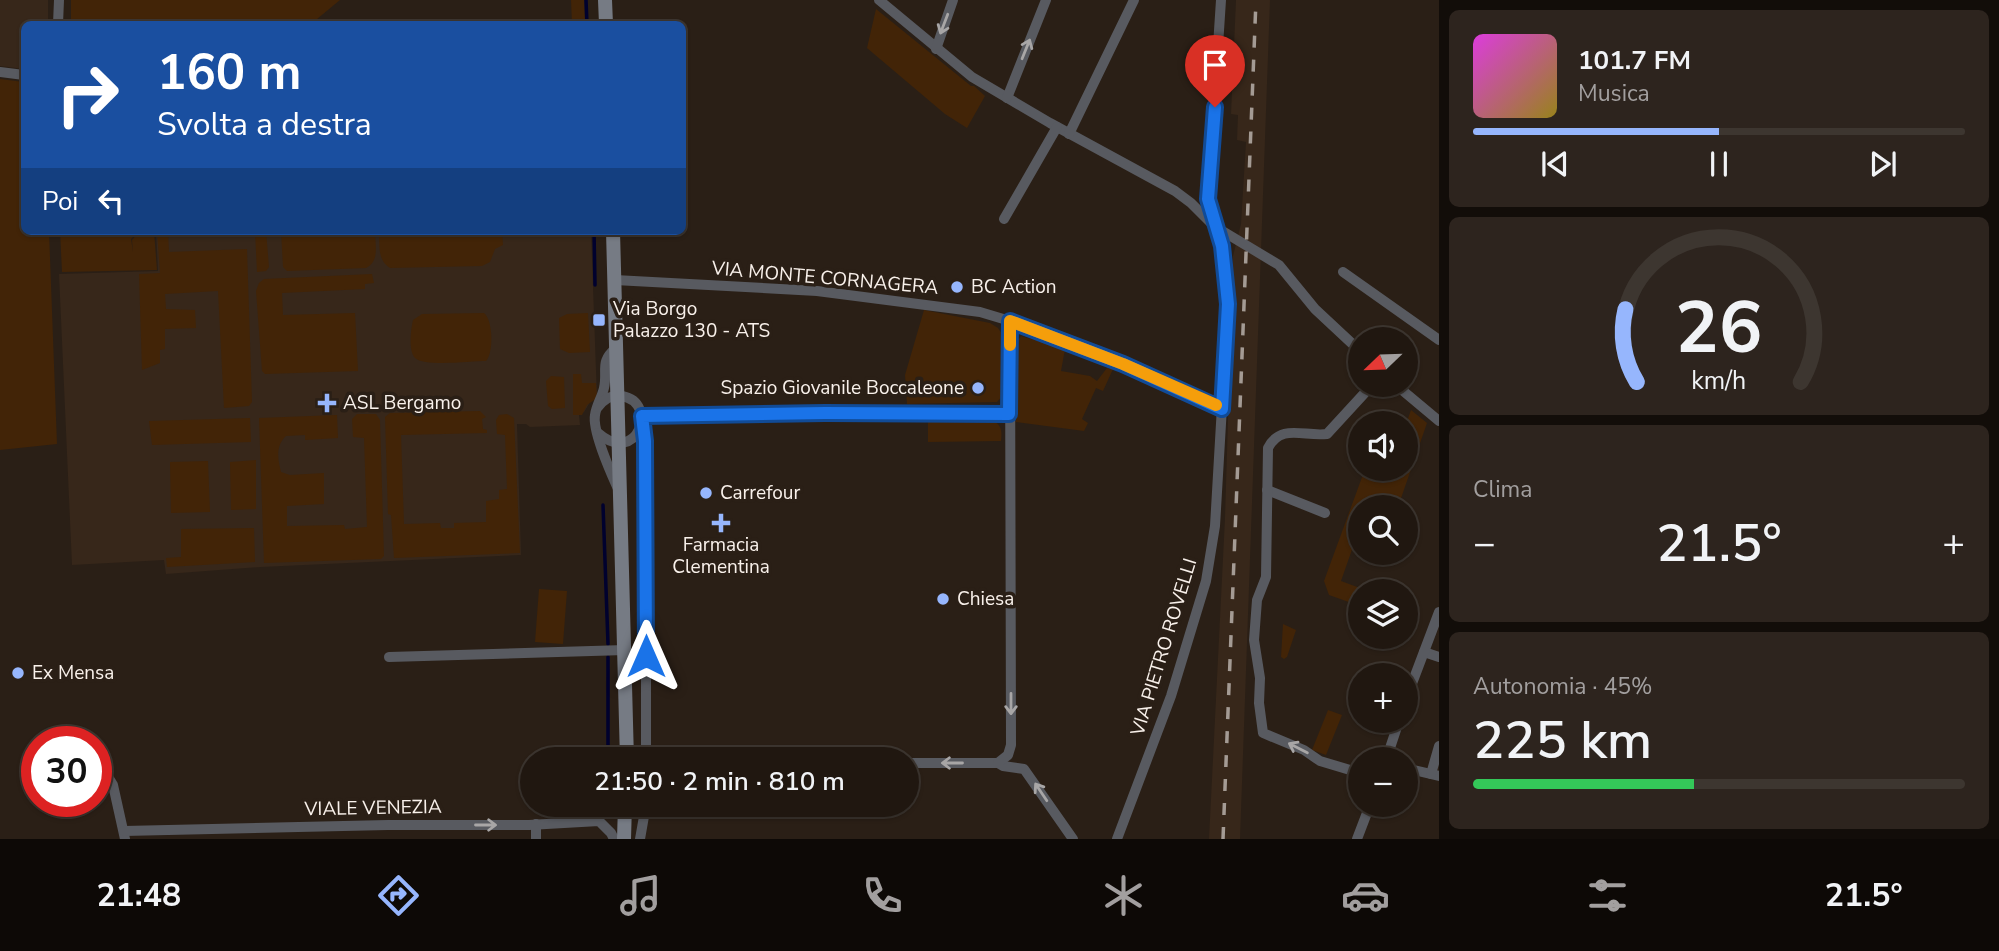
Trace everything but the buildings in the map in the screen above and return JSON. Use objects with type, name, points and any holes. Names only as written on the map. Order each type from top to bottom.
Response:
[{"type":"main road","points":[[605,0],[606,21]]},
{"type":"main road","points":[[613,235],[627,747]]},
{"type":"main road","points":[[624,839],[625,817]]},
{"type":"street","points":[[58,21],[59,0]]},
{"type":"street","points":[[879,0],[972,77],[1069,134],[1175,191],[1214,226],[1247,243],[1279,265],[1315,309],[1348,340]]},
{"type":"street","points":[[936,49],[953,0]]},
{"type":"street","points":[[1007,98],[1046,0]]},
{"type":"street","points":[[1069,134],[1134,0]]},
{"type":"street","name":"VIA PIETRO ROVELLI","points":[[1117,839],[1171,696],[1206,581],[1216,515],[1228,304],[1222,246],[1208,199],[1222,0]]},
{"type":"street","points":[[0,72],[21,75]]},
{"type":"street","points":[[1004,219],[1057,127]]},
{"type":"street","points":[[1343,272],[1439,340]]},
{"type":"street","name":"VIA MONTE CORNAGERA","points":[[615,280],[781,288],[849,294],[980,312],[1123,364],[1222,409]]},
{"type":"street","points":[[998,763],[1008,755],[1011,745],[1010,321]]},
{"type":"street","points":[[616,348],[605,361],[604,388],[594,424],[620,495]]},
{"type":"street","points":[[597,409],[602,402],[617,396],[634,401],[642,419],[645,441],[648,747]]},
{"type":"street","points":[[1348,769],[1320,761],[1304,750],[1269,735],[1261,727],[1261,678],[1254,640],[1257,600],[1266,577],[1268,448],[1273,438],[1281,433],[1327,433],[1361,397]]},
{"type":"street","points":[[1410,397],[1439,421]]},
{"type":"street","points":[[642,419],[825,413],[1009,414]]},
{"type":"street","points":[[598,433],[607,441],[618,444],[630,441],[636,436],[642,419]]},
{"type":"street","points":[[1267,490],[1325,513]]},
{"type":"street","points":[[1418,668],[1439,612]]},
{"type":"street","points":[[390,657],[625,650]]},
{"type":"street","points":[[1424,652],[1439,657]]},
{"type":"street","points":[[1435,775],[1439,746]]},
{"type":"street","points":[[919,764],[998,763],[1024,769],[1073,839]]},
{"type":"street","points":[[112,783],[124,835]]},
{"type":"street","points":[[640,839],[644,817]]},
{"type":"street","points":[[1357,839],[1365,817]]},
{"type":"street","name":"VIALE VENEZIA","points":[[124,835],[388,825],[599,821],[614,839]]},
{"type":"street","points":[[536,824],[536,839]]},
{"type":"street","points":[[388,825],[388,839]]},
{"type":"shaded area","points":[[0,0],[48,0],[48,21],[21,21],[21,69],[0,66]]},
{"type":"shaded area","points":[[71,0],[340,0],[315,21],[71,21]]},
{"type":"shaded area","points":[[571,0],[584,0],[585,21],[572,21]]},
{"type":"shaded area","points":[[1236,0],[1270,0],[1240,839],[1209,839],[1225,518],[1233,256],[1241,224],[1246,142],[1237,140],[1238,115],[1231,114]]},
{"type":"shaded area","points":[[876,9],[985,96],[967,128],[945,114],[867,48]]},
{"type":"shaded area","points":[[0,79],[21,82],[21,235],[49,235],[57,444],[0,450]]},
{"type":"shaded area","points":[[60,235],[135,235],[131,239],[133,252],[132,240],[136,235],[154,235],[157,270],[62,272]]},
{"type":"shaded area","name":"ASL Bergamo","points":[[156,235],[591,235],[597,398],[579,415],[580,425],[530,427],[517,424],[521,555],[166,574],[164,560],[72,565],[59,274],[158,271]]},
{"type":"shaded area","points":[[157,235],[168,235],[169,252],[247,249],[252,402],[249,406],[224,408],[218,291],[165,294],[166,309],[195,310],[196,328],[165,329],[165,349],[160,350],[160,363],[142,370],[139,274],[160,273]]},
{"type":"shaded area","points":[[255,235],[266,235],[269,267],[266,271],[257,272]]},
{"type":"shaded area","points":[[281,235],[375,235],[375,257],[366,268],[287,271],[283,267]]},
{"type":"shaded area","points":[[379,235],[502,235],[503,245],[495,249],[490,262],[482,266],[390,268],[383,261]]},
{"type":"shaded area","points":[[372,274],[374,283],[365,284],[365,289],[282,293],[283,315],[355,313],[358,371],[265,374],[262,371],[256,291],[259,283],[264,279]]},
{"type":"shaded area","points":[[924,310],[990,323],[998,328],[1002,334],[1003,395],[997,402],[907,404],[905,375]]},
{"type":"shaded area","points":[[484,313],[489,322],[491,337],[489,357],[486,361],[438,363],[415,358],[411,345],[412,324],[413,320],[422,314]]},
{"type":"shaded area","points":[[588,313],[590,352],[569,353],[560,349],[559,318],[567,314]]},
{"type":"shaded area","points":[[1021,336],[1065,349],[1061,371],[1090,376],[1097,381],[1107,368],[1113,369],[1103,391],[1096,388],[1082,419],[1088,423],[1084,431],[1016,422],[1014,344]]},
{"type":"shaded area","points":[[573,374],[581,374],[582,383],[596,383],[597,398],[587,405],[582,415],[573,415]]},
{"type":"shaded area","points":[[551,376],[564,377],[565,408],[552,409],[548,406],[546,381]]},
{"type":"shaded area","points":[[480,411],[486,417],[482,419],[483,429],[487,430],[487,433],[401,435],[404,524],[440,523],[441,528],[454,528],[454,523],[486,522],[486,501],[499,499],[499,490],[507,489],[505,435],[497,434],[496,420],[499,415],[507,414],[514,418],[520,553],[394,558],[391,515],[388,514],[385,417],[390,413]]},
{"type":"shaded area","points":[[357,414],[376,414],[380,420],[384,556],[381,559],[264,563],[259,418],[337,415],[338,438],[305,440],[305,435],[286,436],[280,444],[278,458],[281,472],[290,475],[324,473],[324,504],[287,506],[287,526],[344,525],[345,529],[367,527],[364,438],[353,437],[352,419]]},
{"type":"shaded area","points":[[1418,416],[1427,423],[1418,449]]},
{"type":"shaded area","points":[[250,418],[251,442],[152,445],[149,421]]},
{"type":"shaded area","points":[[928,420],[993,420],[1001,429],[1001,441],[928,442]]},
{"type":"shaded area","points":[[256,460],[256,509],[231,510],[230,462]]},
{"type":"shaded area","points":[[208,461],[210,512],[171,513],[170,462]]},
{"type":"shaded area","points":[[1361,481],[1407,481],[1402,495],[1355,495]]},
{"type":"shaded area","points":[[1348,515],[1348,561],[1341,581],[1348,584],[1348,602],[1329,595],[1324,581]]},
{"type":"shaded area","points":[[254,528],[255,562],[167,567],[166,558],[181,557],[181,529]]},
{"type":"shaded area","points":[[539,589],[567,591],[563,644],[535,642]]},
{"type":"shaded area","points":[[1283,624],[1296,630],[1284,659],[1281,657]]},
{"type":"shaded area","points":[[1328,710],[1342,715],[1326,755],[1312,750]]},
{"type":"waterway","points":[[586,0],[587,21]]},
{"type":"waterway","points":[[594,235],[595,285]]},
{"type":"waterway","points":[[603,505],[608,644]]},
{"type":"waterway","points":[[608,657],[608,747]]},
{"type":"railway","points":[[1223,839],[1256,0]]},
{"type":"slow traffic","points":[[1010,345],[1010,321],[1123,364],[1216,405]]},
{"type":"place","name":"BC Action","points":[[957,287]]},
{"type":"place","name":"Via Borgo Palazzo 130 - ATS","points":[[599,320]]},
{"type":"place","name":"Spazio Giovanile Boccaleone","points":[[978,388]]},
{"type":"place","name":"ASL Bergamo","points":[[327,403]]},
{"type":"place","name":"Carrefour","points":[[706,493]]},
{"type":"place","name":"Farmacia Clementina","points":[[721,523]]},
{"type":"place","name":"Chiesa","points":[[943,599]]},
{"type":"place","name":"Ex Mensa","points":[[18,673]]},
{"type":"route","points":[[646,656],[645,441],[642,416],[1009,414],[1010,321],[1123,364],[1222,409],[1228,304],[1222,246],[1208,199],[1215,107]]}]
